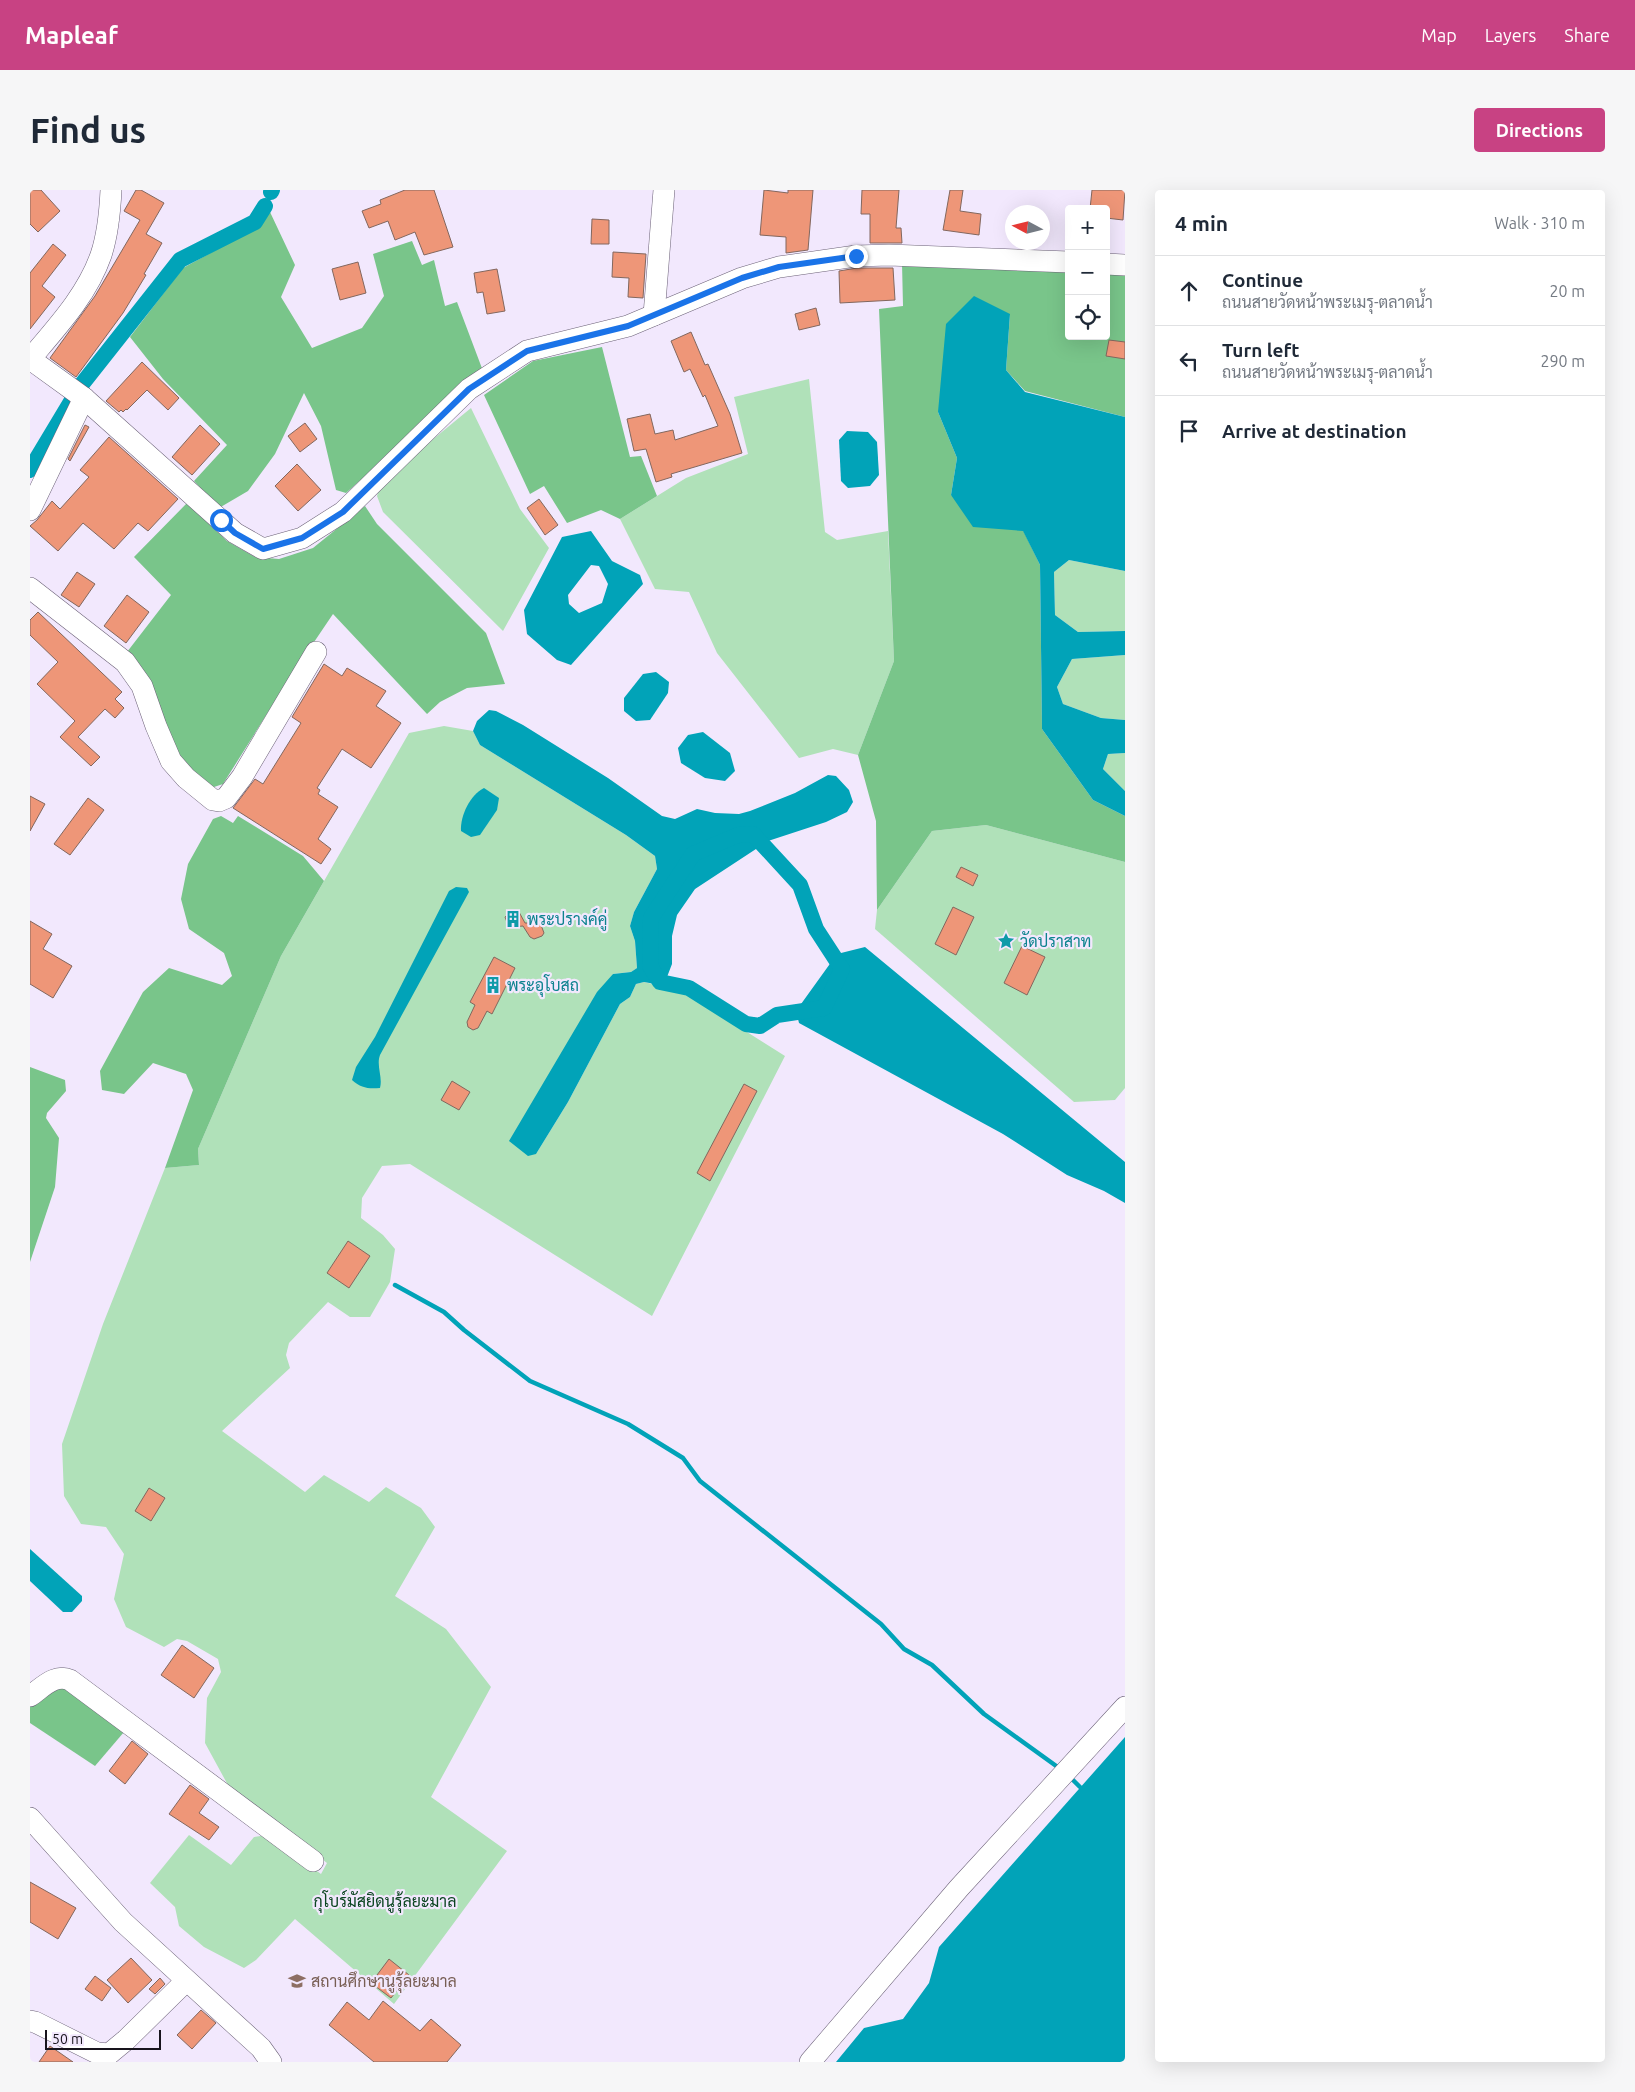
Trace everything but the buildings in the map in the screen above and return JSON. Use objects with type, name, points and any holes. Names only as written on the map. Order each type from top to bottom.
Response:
[{"type":"street","points":[[111,190],[106,236],[102,254],[92,277],[70,312],[30,359],[84,398],[235,533],[263,549],[302,538],[343,512],[469,389],[527,351],[550,344],[607,333],[742,278],[779,267],[856,256],[889,255],[1065,262]]},
{"type":"street","points":[[654,315],[664,190]]},
{"type":"street","points":[[1110,264],[1125,265]]},
{"type":"street","points":[[30,510],[84,398]]},
{"type":"street","points":[[30,588],[126,662],[142,686],[171,761],[186,778],[213,800],[220,801],[226,798],[242,777],[316,652]]},
{"type":"street","points":[[30,1696],[54,1679],[63,1677],[70,1680],[313,1861]]},
{"type":"street","points":[[810,2062],[959,1888],[1125,1707]]},
{"type":"street","points":[[30,1818],[123,1922],[261,2048],[270,2062]]},
{"type":"street","points":[[30,2021],[97,2053],[109,2054],[126,2040],[186,1981]]},
{"type":"green space","points":[[270,212],[295,265],[281,297],[312,348],[362,328],[384,296],[373,254],[412,241],[422,265],[434,260],[445,306],[457,302],[483,371],[346,493],[336,490],[321,426],[304,393],[275,454],[248,491],[219,508],[194,481],[227,445],[163,379],[130,337],[183,268],[258,227]]},
{"type":"green space","points":[[902,263],[1065,269],[1065,340],[1110,340],[1110,270],[1125,271],[1125,417],[1025,391],[1006,370],[1010,314],[938,412],[957,458],[951,495],[1023,530],[1040,565],[1042,729],[1093,800],[1125,816],[1125,862],[986,825],[932,831],[877,910],[876,821],[858,755],[894,661],[879,309],[903,306]]},
{"type":"green space","points":[[602,347],[630,457],[641,456],[657,496],[620,519],[601,510],[567,523],[544,486],[530,494],[484,395],[533,361]]},
{"type":"green space","points":[[809,379],[825,532],[837,540],[888,531],[894,661],[858,755],[833,749],[799,758],[717,653],[689,592],[655,589],[620,519],[686,478],[748,454],[734,397]]},
{"type":"green space","points":[[471,408],[520,509],[549,548],[503,631],[383,512],[377,496],[381,482]]},
{"type":"green space","points":[[187,503],[227,541],[255,557],[279,559],[313,548],[365,506],[377,524],[486,633],[505,684],[467,688],[440,702],[427,714],[333,614],[287,682],[223,784],[211,788],[180,761],[127,652],[171,595],[134,557]]},
{"type":"green space","points":[[1069,560],[1125,571],[1125,631],[1078,632],[1055,615],[1054,572]]},
{"type":"green space","points":[[1125,655],[1125,720],[1101,718],[1063,704],[1057,687],[1072,659]]},
{"type":"green space","name":"กุโบร์มัสยิดนูรุ้ลยะมาล","points":[[444,726],[473,731],[480,745],[626,835],[655,856],[657,869],[634,912],[630,926],[635,941],[637,968],[631,972],[613,974],[536,1154],[568,1102],[620,1004],[630,997],[636,984],[644,982],[682,991],[785,1056],[652,1316],[410,1164],[382,1166],[362,1198],[361,1218],[383,1235],[395,1249],[390,1282],[370,1317],[350,1317],[328,1302],[289,1343],[286,1355],[290,1368],[222,1431],[305,1492],[324,1475],[369,1502],[386,1487],[421,1508],[435,1527],[395,1596],[446,1629],[491,1687],[431,1797],[507,1851],[394,2004],[295,1919],[256,1960],[244,1968],[204,1947],[179,1926],[175,1907],[150,1883],[189,1835],[231,1865],[254,1837],[267,1835],[321,1874],[327,1863],[229,1787],[205,1743],[207,1698],[221,1672],[218,1659],[187,1641],[177,1639],[164,1647],[126,1627],[114,1599],[124,1554],[106,1527],[81,1524],[64,1496],[62,1444],[103,1324],[165,1168],[199,1165],[198,1149],[281,956],[409,733]]},
{"type":"green space","points":[[1125,753],[1125,791],[1103,769],[1108,754]]},
{"type":"green space","points":[[221,816],[233,823],[238,816],[303,856],[324,881],[281,956],[198,1149],[199,1165],[165,1168],[193,1090],[186,1074],[153,1063],[124,1094],[102,1090],[100,1071],[143,992],[169,968],[222,985],[232,976],[224,953],[189,929],[181,899],[188,864],[213,819]]},
{"type":"green space","points":[[986,825],[1125,862],[1125,1088],[1115,1100],[1074,1102],[875,929],[877,910],[932,831]]},
{"type":"green space","points":[[30,1067],[65,1080],[66,1091],[47,1113],[46,1118],[59,1138],[55,1187],[30,1262]]},
{"type":"green space","points":[[55,1687],[66,1687],[124,1732],[95,1766],[30,1723],[30,1707]]},
{"type":"water","points":[[974,296],[1010,314],[1006,370],[1025,392],[1125,417],[1125,571],[1069,560],[1054,572],[1055,615],[1078,632],[1125,631],[1125,655],[1072,659],[1057,687],[1063,704],[1101,718],[1125,720],[1125,753],[1108,754],[1103,769],[1125,791],[1125,816],[1093,800],[1042,729],[1040,565],[1023,531],[973,527],[951,495],[957,458],[938,412],[946,324]]},
{"type":"water","points":[[847,431],[868,432],[877,442],[879,475],[870,486],[848,488],[841,481],[839,440]]},
{"type":"water","points":[[591,531],[612,561],[640,575],[643,584],[571,665],[557,660],[527,634],[524,610],[562,537]],"holes":[[[591,565],[599,566],[608,584],[602,603],[579,613],[569,604],[568,595]]]},
{"type":"water","points":[[656,672],[669,682],[668,693],[650,720],[636,721],[624,711],[624,698],[643,674]]},
{"type":"water","points":[[489,710],[496,711],[523,725],[608,778],[662,816],[675,819],[697,809],[715,813],[739,814],[795,793],[828,775],[836,776],[849,790],[853,802],[847,812],[826,822],[768,841],[695,889],[677,915],[672,936],[672,964],[667,977],[655,984],[644,982],[636,984],[630,997],[620,1004],[568,1102],[536,1154],[528,1156],[509,1141],[597,992],[613,974],[631,972],[637,968],[635,941],[630,926],[634,912],[657,869],[655,856],[626,835],[480,745],[473,731],[477,721]]},
{"type":"water","points":[[703,732],[730,753],[735,771],[725,781],[705,778],[681,763],[678,748],[688,735]]},
{"type":"water","points":[[484,788],[499,798],[497,810],[480,835],[471,837],[461,831],[462,819],[470,801]]},
{"type":"water","points":[[456,887],[467,888],[469,892],[380,1055],[380,1088],[368,1088],[355,1083],[352,1080],[356,1067],[375,1037],[449,891]]},
{"type":"water","points":[[865,947],[1125,1162],[1125,1203],[1104,1191],[1067,1175],[1003,1134],[799,1023],[796,1011],[837,954]]},
{"type":"water","points":[[30,1549],[82,1596],[82,1601],[72,1612],[63,1612],[30,1581]]},
{"type":"water","points":[[1125,1737],[1125,2062],[836,2062],[864,2028],[903,2019],[929,1983],[939,1947]]},
{"type":"waterway","points":[[82,384],[180,260],[255,222],[265,206]]},
{"type":"waterway","points":[[30,470],[72,400]]},
{"type":"waterway","points":[[753,834],[800,885],[816,929],[842,969],[824,1008],[777,1015],[760,1026],[746,1024],[689,988],[660,982],[650,966],[651,918],[693,854],[738,835],[753,834]]},
{"type":"waterway","points":[[395,1285],[444,1312],[464,1330],[530,1381],[628,1424],[683,1458],[700,1481],[881,1624],[904,1649],[932,1665],[984,1714],[1059,1768]]},
{"type":"waterway","points":[[1073,1780],[1080,1787]]},
{"type":"place","name":"พระปรางค์คู่","points":[[513,919]]},
{"type":"place","name":"วัดปราสาท","points":[[1006,941]]},
{"type":"place","name":"พระอุโบสถ","points":[[493,985]]},
{"type":"place","name":"สถานศึกษานูรุ้ลยะมาล","points":[[297,1981]]},
{"type":"route","points":[[221,520],[235,533],[263,549],[302,538],[343,512],[469,389],[492,372],[527,351],[550,344],[607,333],[742,278],[779,267],[856,256]]}]
